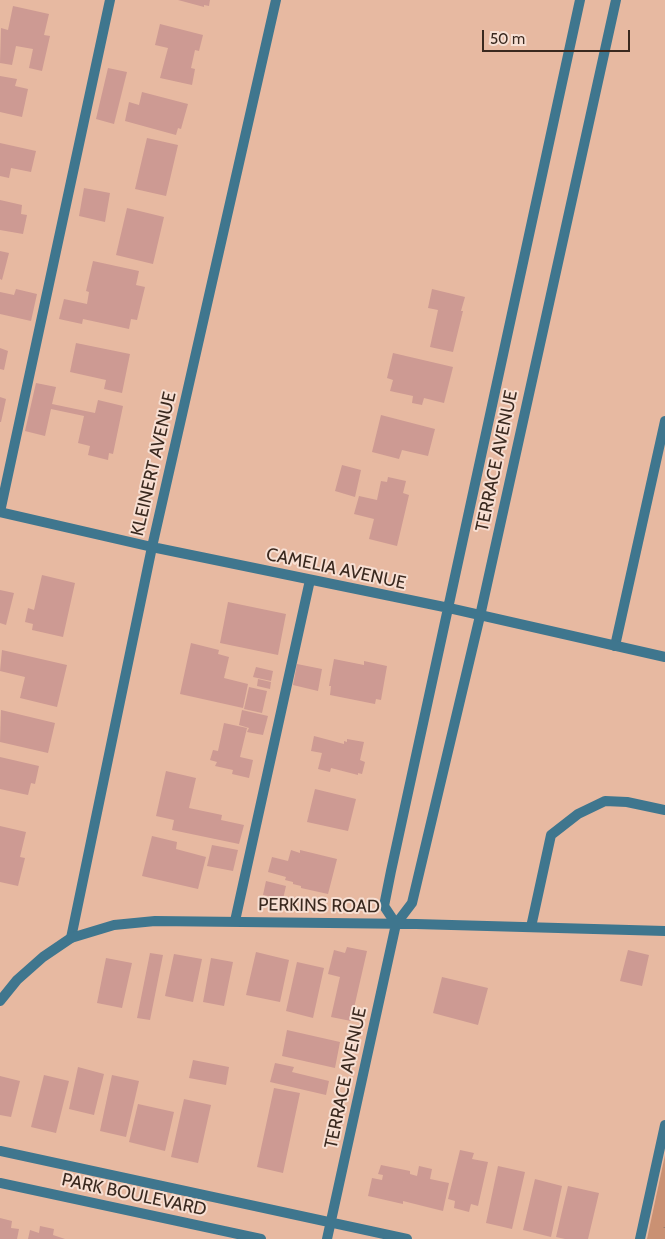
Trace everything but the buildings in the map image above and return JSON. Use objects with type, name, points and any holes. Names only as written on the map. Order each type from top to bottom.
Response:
[{"type":"street","points":[[0,512],[110,0]]},
{"type":"street","name":"KLEINERT AVENUE","points":[[71,938],[152,547],[276,0]]},
{"type":"street","name":"TERRACE AVENUE","points":[[396,924],[384,906],[580,0]]},
{"type":"street","name":"TERRACE AVENUE","points":[[327,1239],[396,924],[412,903],[480,616],[616,0]]},
{"type":"street","points":[[615,646],[665,421]]},
{"type":"street","name":"CAMELIA AVENUE","points":[[0,512],[152,547],[449,608],[665,657]]},
{"type":"street","points":[[235,921],[310,580]]},
{"type":"street","points":[[532,927],[551,835],[578,814],[605,801],[627,802],[665,810]]},
{"type":"street","name":"PERKINS ROAD","points":[[0,1001],[17,980],[43,957],[71,938],[114,926],[155,921],[396,924],[665,931]]},
{"type":"street","points":[[640,1239],[665,1125]]},
{"type":"street","points":[[0,1151],[406,1239]]},
{"type":"street","name":"PARK BOULEVARD","points":[[0,1183],[261,1239]]},
{"type":"shaded area","points":[[665,1155],[665,1239],[647,1239]]}]
